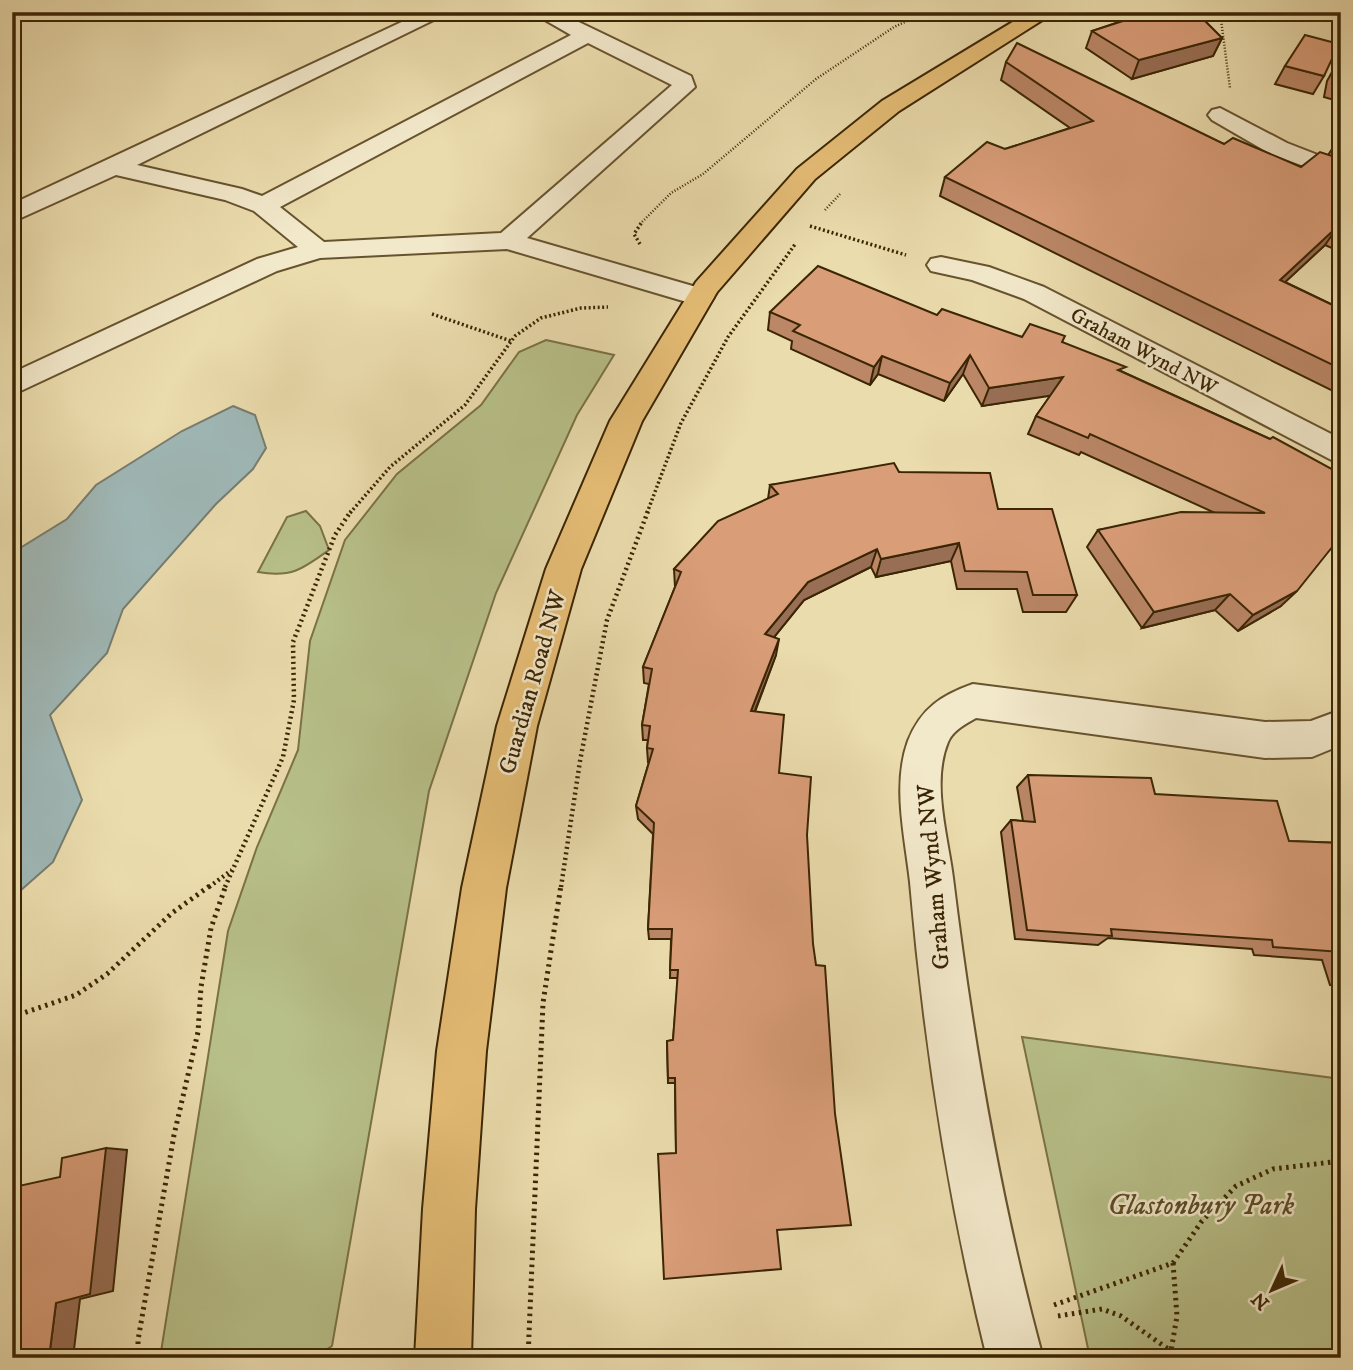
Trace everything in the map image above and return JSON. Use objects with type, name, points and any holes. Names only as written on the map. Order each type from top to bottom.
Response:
[{"type":"main road","name":"Guardian Road NW","points":[[443,1358],[446,1225],[472,961],[502,793],[522,705],[552,605],[592,495],[652,374],[692,310],[747,238],[803,177],[883,112],[968,55],[1045,12]]},
{"type":"street","points":[[12,214],[440,12]]},
{"type":"street","points":[[508,241],[684,87],[683,82],[541,12]]},
{"type":"street","points":[[263,206],[587,35]]},
{"type":"street","points":[[1220,115],[1269,144],[1341,173]]},
{"type":"street","points":[[113,167],[233,194],[263,206],[318,250]]},
{"type":"street","points":[[12,385],[267,265],[318,250],[508,241],[646,281],[692,310]]},
{"type":"street","name":"Graham Wynd NW","points":[[941,265],[979,273],[1034,293],[1341,453]]},
{"type":"street","name":"Graham Wynd NW","points":[[1010,1340],[991,1269],[961,1115],[935,921],[922,781],[925,750],[940,717],[973,701],[1265,740],[1311,739],[1341,727]]},
{"type":"path","points":[[138,1358],[138,1340],[174,1135],[198,1032],[201,987],[211,928],[233,870],[283,757],[293,700],[293,642],[335,535],[357,502],[390,467],[465,405],[511,341],[541,318],[581,308],[624,306],[659,267],[660,260],[637,241],[634,234],[636,229],[671,193],[703,174],[825,72],[894,27],[926,12]]},
{"type":"path","points":[[1220,12],[1230,79],[1229,93],[1220,115]]},
{"type":"path","points":[[528,1358],[543,1003],[580,761],[607,620],[681,423],[728,337],[810,226],[941,265]]},
{"type":"path","points":[[692,310],[728,337]]},
{"type":"path","points":[[432,314],[511,341]]},
{"type":"path","points":[[12,1017],[34,1012],[86,988],[107,974],[172,913],[233,870]]},
{"type":"path","points":[[1010,1340],[1173,1263],[1202,1220],[1236,1186],[1273,1169],[1341,1161]]},
{"type":"path","points":[[1171,1351],[1177,1316],[1173,1263]]},
{"type":"path","points":[[1010,1340],[1102,1310],[1121,1316],[1177,1358]]},
{"type":"green space","points":[[546,340],[614,355],[577,415],[496,593],[429,791],[332,1346],[313,1358],[160,1358],[228,931],[257,847],[298,750],[310,641],[345,540],[397,474],[481,405],[519,352]]},
{"type":"green space","points":[[306,511],[320,526],[329,550],[312,562],[288,573],[258,572],[287,517]]},
{"type":"green space","name":"Glastonbury Park","points":[[1022,1037],[1341,1079],[1341,1358],[1090,1358]]},
{"type":"water","points":[[233,406],[255,415],[266,448],[253,469],[216,504],[123,609],[107,653],[50,715],[82,800],[53,862],[12,898],[12,553],[67,519],[96,485],[182,431]]},
{"type":"building","points":[[1129,12],[1196,12],[1222,38],[1139,60],[1092,31],[1135,17]]},
{"type":"building","points":[[1305,35],[1339,44],[1324,76],[1285,66]]},
{"type":"building","points":[[1017,43],[1224,144],[1233,138],[1301,167],[1320,152],[1341,159],[1341,228],[1338,226],[1280,280],[1341,309],[1341,369],[945,177],[987,142],[1005,149],[1093,121],[1006,62]]},
{"type":"building","points":[[1337,63],[1341,63],[1341,81],[1335,79]]},
{"type":"building","points":[[818,266],[937,315],[942,309],[1022,337],[1030,324],[1065,336],[1062,342],[1126,367],[1118,370],[1270,439],[1273,437],[1341,474],[1341,536],[1297,591],[1253,615],[1230,594],[1154,612],[1098,530],[1181,512],[1265,513],[1090,434],[1088,438],[1036,416],[1063,377],[989,388],[970,355],[950,383],[882,356],[874,367],[793,331],[800,325],[770,312]]},
{"type":"building","points":[[894,463],[899,472],[990,473],[998,509],[1052,509],[1077,595],[1033,595],[1027,572],[965,571],[959,543],[881,559],[877,549],[808,582],[765,634],[779,639],[751,711],[784,715],[779,773],[811,777],[807,835],[813,944],[816,965],[825,966],[835,1114],[851,1225],[777,1230],[781,1269],[664,1279],[658,1154],[676,1153],[675,1078],[668,1078],[667,1041],[673,1040],[678,970],[670,970],[672,929],[648,929],[654,823],[636,806],[653,749],[647,748],[650,726],[642,725],[652,669],[643,667],[681,572],[674,569],[718,521],[778,494],[770,485]]},
{"type":"building","points":[[1028,775],[1151,778],[1155,794],[1277,801],[1289,841],[1341,843],[1341,952],[1273,947],[1272,940],[1111,929],[1112,936],[1027,930],[1011,820],[1035,822]]},
{"type":"building","points":[[106,1148],[90,1294],[56,1303],[49,1358],[12,1358],[14,1187],[60,1177],[62,1158]]}]
